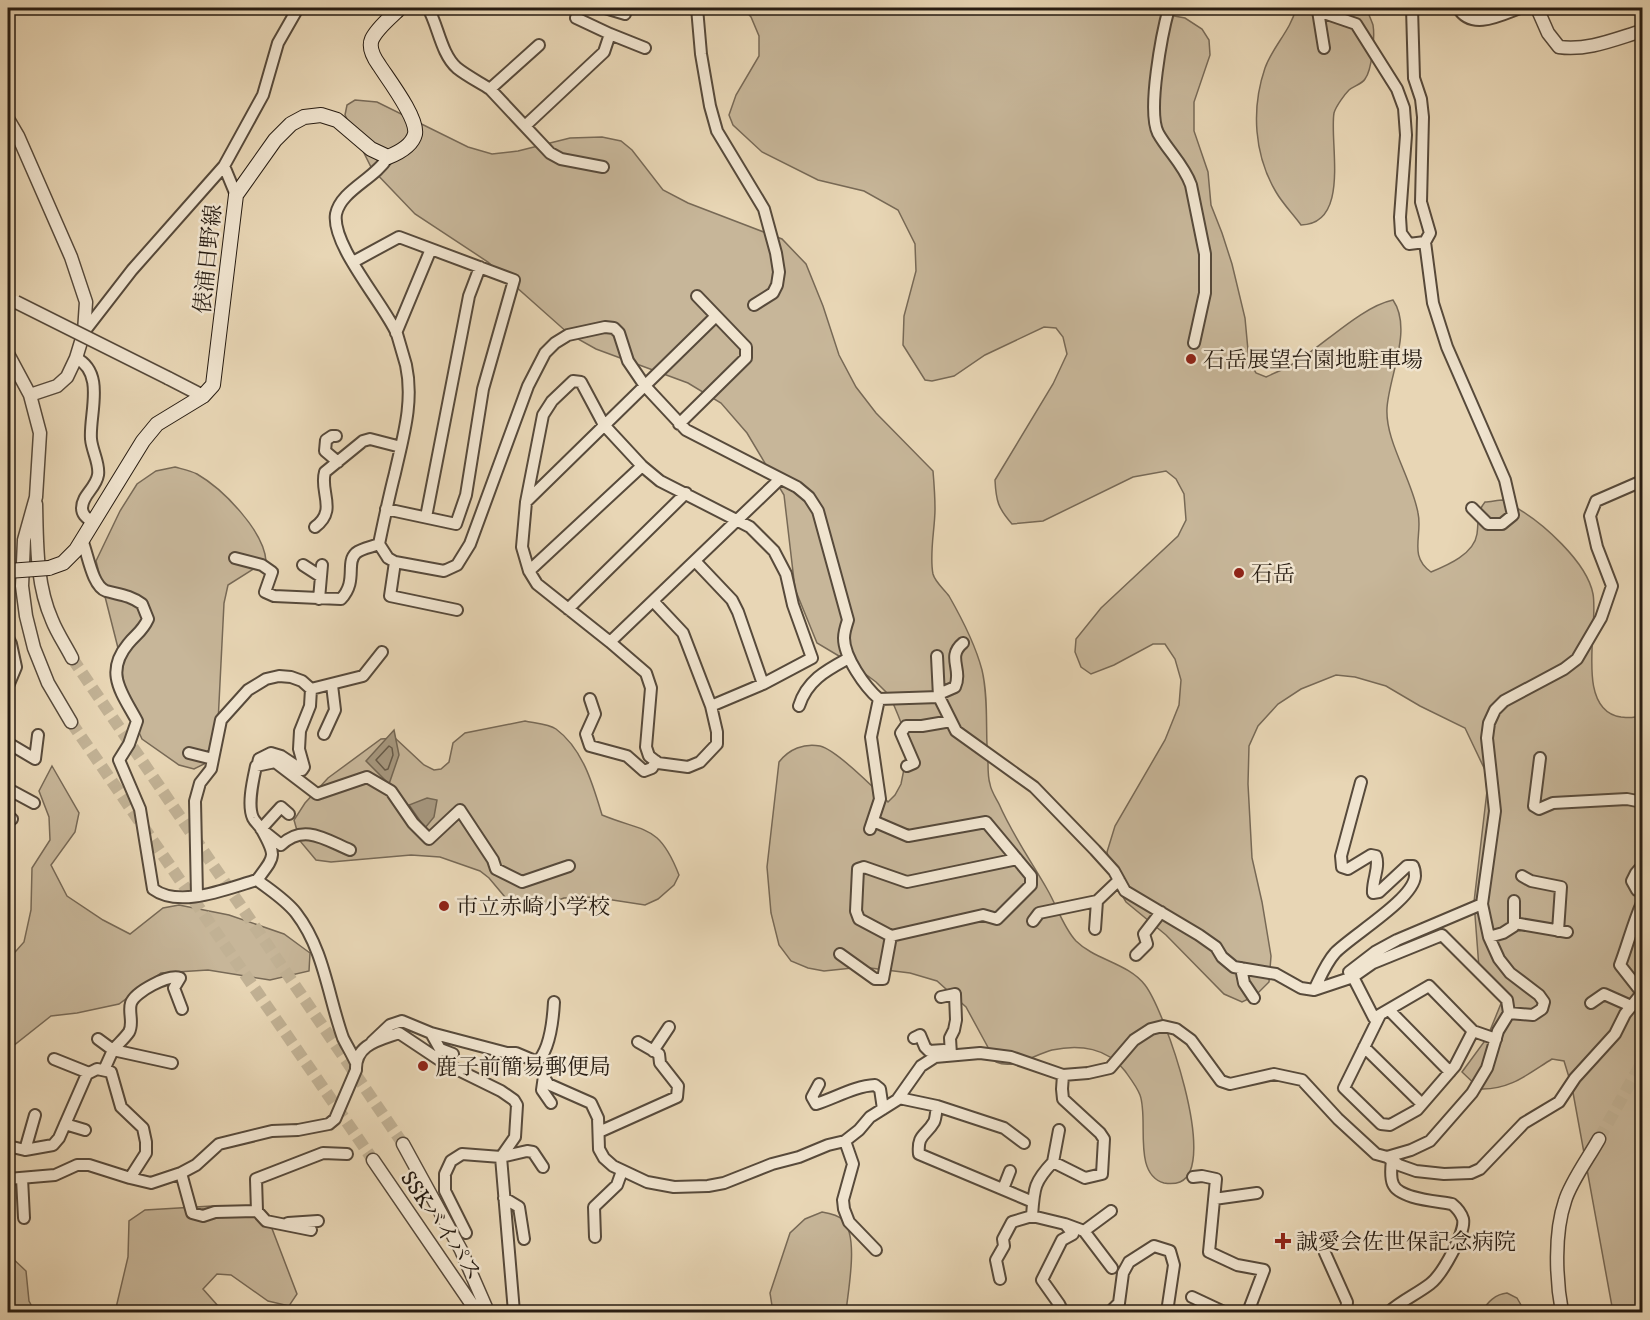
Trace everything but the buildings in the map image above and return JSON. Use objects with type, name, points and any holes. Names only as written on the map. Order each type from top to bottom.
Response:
[{"type":"main road","points":[[387,158],[408,145],[415,135],[414,125],[370,47],[372,38],[400,8]]},
{"type":"main road","name":"俵浦日野線","points":[[203,396],[213,385],[216,372],[236,195],[275,140],[291,124],[304,117],[321,115],[337,120],[371,149],[387,158]]},
{"type":"main road","points":[[8,572],[49,568],[69,559],[143,441],[157,424],[203,396]]},
{"type":"street","points":[[84,332],[132,270],[224,166],[263,95],[278,43],[298,8]]},
{"type":"street","points":[[428,8],[456,67],[490,89],[550,153],[561,159],[603,167]]},
{"type":"street","points":[[605,8],[625,14]]},
{"type":"street","points":[[698,8],[701,54],[710,106],[717,130],[764,209],[776,253],[779,272],[777,285],[773,293],[754,305]]},
{"type":"street","points":[[1169,8],[1157,62],[1155,112],[1157,131],[1187,175],[1191,185],[1205,254],[1206,293],[1194,343]]},
{"type":"street","points":[[1412,8],[1414,78],[1421,99],[1423,117],[1421,202],[1431,233],[1425,242],[1433,303],[1447,347],[1505,480],[1513,515],[1502,524],[1488,524],[1472,508]]},
{"type":"street","points":[[1458,8],[1461,13],[1473,20],[1486,20],[1520,8]]},
{"type":"street","points":[[1537,8],[1548,33],[1559,47],[1594,46],[1642,31]]},
{"type":"street","points":[[1317,9],[1356,24],[1396,88],[1404,108],[1406,135],[1401,233],[1409,244],[1425,242]]},
{"type":"street","points":[[1317,9],[1324,48]]},
{"type":"street","points":[[576,18],[587,25],[645,48]]},
{"type":"street","points":[[525,126],[604,52],[610,34]]},
{"type":"street","points":[[490,89],[539,45]]},
{"type":"street","points":[[8,119],[18,136],[71,257],[86,302],[84,332],[67,377],[57,386],[30,394]]},
{"type":"street","points":[[387,158],[383,166],[342,200],[336,214],[337,231],[396,333],[406,366],[409,394],[406,423],[379,544],[388,558],[395,562],[444,571],[457,565],[464,555],[528,386],[545,353],[568,335],[585,330],[614,328],[619,333],[628,361],[645,386],[679,424],[686,430],[797,487],[809,497],[818,511],[848,620],[843,637],[846,652],[870,691],[879,699],[939,695],[955,687],[958,680],[954,656],[963,643]]},
{"type":"street","points":[[224,166],[236,195]]},
{"type":"street","points":[[353,262],[399,237],[514,280],[483,389],[466,495],[456,524],[386,509]]},
{"type":"street","points":[[396,333],[431,249]]},
{"type":"street","points":[[426,517],[469,296],[480,267]]},
{"type":"street","points":[[679,424],[746,358],[746,347],[697,296]]},
{"type":"street","points":[[12,300],[203,396]]},
{"type":"street","points":[[526,502],[716,316]]},
{"type":"street","points":[[8,354],[30,394],[40,433],[36,496],[37,550],[43,593],[52,621],[72,658]]},
{"type":"street","points":[[76,358],[83,362],[92,378],[96,399],[91,441],[99,472],[96,484],[84,500],[82,509],[85,517],[92,522]]},
{"type":"street","points":[[653,601],[682,633],[711,706],[717,732],[717,744],[699,762],[688,767],[658,763],[649,756],[646,747],[651,688],[646,673],[537,584],[529,570],[522,547],[526,502],[543,415],[552,402],[573,381],[581,382],[604,425],[642,466],[660,481],[750,527],[774,551],[786,574],[792,605],[812,658],[763,684],[711,706]]},
{"type":"street","points":[[336,436],[326,440],[325,451],[338,462]]},
{"type":"street","points":[[315,527],[325,516],[328,501],[323,478],[326,472],[338,462],[356,453],[363,441],[370,439],[401,447]]},
{"type":"street","points":[[529,570],[642,466]]},
{"type":"street","points":[[610,642],[780,479]]},
{"type":"street","points":[[1509,1012],[1533,1015],[1542,1010],[1544,1002],[1539,995],[1510,973],[1499,959],[1490,938],[1482,904],[1496,811],[1487,738],[1489,723],[1495,710],[1504,701],[1564,669],[1577,659],[1601,618],[1612,586],[1597,547],[1590,516],[1596,501],[1642,481]]},
{"type":"street","points":[[568,609],[686,493]]},
{"type":"street","points":[[36,496],[24,540],[22,586],[26,616],[34,648],[48,683],[71,722]]},
{"type":"street","points":[[82,540],[96,583],[104,590],[122,593],[142,604],[148,619],[143,630],[128,644],[120,657],[115,677],[136,721],[129,744],[119,760],[140,809],[153,889],[161,895],[176,898],[197,896],[257,880],[273,859],[274,853],[252,817],[251,792],[256,766],[259,759],[271,753],[281,756],[302,770],[304,767],[298,749],[300,731],[310,706],[311,690],[302,681],[291,677],[279,676],[266,679],[248,690],[221,720],[211,769],[200,783],[195,801],[197,896]]},
{"type":"street","points":[[235,558],[245,566],[262,565],[272,572],[265,592],[274,596],[341,599],[349,590],[352,577],[351,560],[354,555],[379,544]]},
{"type":"street","points":[[695,561],[735,606],[763,684]]},
{"type":"street","points":[[395,562],[390,596],[457,610]]},
{"type":"street","points":[[303,565],[321,570],[319,599]]},
{"type":"street","points":[[8,638],[16,667],[8,686]]},
{"type":"street","points":[[311,690],[363,676],[382,652]]},
{"type":"street","points":[[936,656],[939,695],[957,731],[1034,787],[1095,850],[1125,891],[1216,947],[1222,957],[1234,967],[1276,974],[1301,988],[1314,990],[1353,977],[1373,963],[1442,935],[1507,1000],[1509,1012],[1496,1039],[1487,1068],[1472,1092],[1430,1142],[1389,1158]]},
{"type":"street","points":[[799,705],[802,695],[820,675],[849,658]]},
{"type":"street","points":[[324,734],[335,710],[332,685]]},
{"type":"street","points":[[590,699],[595,714],[586,734],[590,746],[627,756],[644,771],[652,768],[656,761]]},
{"type":"street","points":[[879,699],[871,737],[880,799],[872,825],[908,836],[986,822],[1017,859],[1031,876],[1031,885],[997,920],[983,915],[891,936],[859,919],[856,911],[858,869],[864,867],[907,882],[1017,859]]},
{"type":"street","points":[[914,763],[901,733],[906,726],[951,721]]},
{"type":"street","points":[[8,743],[35,759],[38,735]]},
{"type":"street","points":[[189,753],[213,759]]},
{"type":"street","points":[[1540,758],[1534,806],[1539,809],[1554,803],[1627,799],[1642,802]]},
{"type":"street","points":[[256,766],[276,762],[317,794],[367,777],[391,791],[413,822],[429,838],[460,810],[493,860],[496,869],[522,882],[569,866]]},
{"type":"street","points":[[1314,990],[1333,955],[1392,907],[1408,890],[1416,875],[1413,866],[1407,866],[1379,892],[1372,893],[1378,863],[1376,856],[1371,855],[1348,869],[1342,867],[1341,856],[1360,782]]},
{"type":"street","points":[[9,792],[34,803]]},
{"type":"street","points":[[261,829],[281,807]]},
{"type":"street","points":[[261,829],[281,845],[288,839],[311,833],[350,850]]},
{"type":"street","points":[[1641,892],[1632,881],[1642,866]]},
{"type":"street","points":[[1514,923],[1562,931],[1561,887],[1531,881],[1522,876]]},
{"type":"street","points":[[257,880],[295,912],[307,930],[320,958],[344,1038],[356,1063]]},
{"type":"street","points":[[1033,921],[1040,913],[1097,901],[1119,880]]},
{"type":"street","points":[[1095,929],[1097,901]]},
{"type":"street","points":[[1490,938],[1514,926],[1514,901]]},
{"type":"street","points":[[914,1038],[920,1035],[929,1051],[1011,1057],[1063,1075],[1110,1068],[1134,1040],[1151,1029],[1163,1026],[1176,1029],[1191,1040],[1221,1081],[1230,1084],[1274,1074],[1302,1080],[1338,1119],[1376,1154],[1416,1170],[1444,1174],[1471,1173],[1480,1169],[1524,1122],[1559,1102],[1575,1078],[1615,1035],[1625,1014],[1642,993],[1620,965],[1642,903]]},
{"type":"street","points":[[1334,982],[1375,952],[1397,940],[1482,904]]},
{"type":"street","points":[[1136,955],[1147,944],[1144,934],[1161,912]]},
{"type":"street","points":[[842,959],[875,979],[883,979],[891,936]]},
{"type":"street","points":[[1242,968],[1244,983],[1254,998]]},
{"type":"street","points":[[104,1070],[113,1050],[132,1026],[130,1006],[132,1001],[148,988],[162,980],[175,976],[180,978],[174,988],[182,1009]]},
{"type":"street","points":[[1353,977],[1374,1018],[1429,986],[1473,1031],[1496,1039]]},
{"type":"street","points":[[941,997],[955,994],[956,1020],[950,1038],[951,1052]]},
{"type":"street","points":[[1591,1003],[1604,994],[1631,1006]]},
{"type":"street","points":[[536,1063],[543,1057],[553,1018],[554,1002]]},
{"type":"street","points":[[1384,1012],[1344,1088],[1381,1124],[1390,1125],[1417,1110],[1455,1066],[1473,1031]]},
{"type":"street","points":[[1384,1012],[1450,1072]]},
{"type":"street","points":[[8,1179],[55,1175],[77,1165],[89,1165],[151,1182],[181,1173],[196,1165],[219,1144],[272,1131],[298,1130],[330,1124],[336,1119],[363,1048],[390,1025],[402,1021],[430,1033],[507,1053],[516,1053],[536,1063],[549,1084],[591,1103],[598,1118],[599,1149],[604,1158],[638,1179],[674,1187],[724,1183],[772,1164],[845,1141],[870,1117],[899,1098],[921,1066],[935,1057],[951,1052]]},
{"type":"street","points":[[653,1051],[669,1027]]},
{"type":"street","points":[[372,1042],[399,1033],[444,1063],[501,1091],[517,1105],[516,1137],[501,1157],[514,1312]]},
{"type":"street","points":[[430,1033],[440,1049],[453,1054]]},
{"type":"street","points":[[98,1039],[113,1050],[172,1063]]},
{"type":"street","points":[[599,1132],[677,1097],[678,1086],[660,1063],[659,1054],[638,1042]]},
{"type":"street","points":[[1364,1047],[1422,1104]]},
{"type":"street","points":[[54,1059],[89,1073]]},
{"type":"street","points":[[8,1146],[26,1150],[53,1145],[59,1138],[82,1083],[89,1073],[97,1069],[104,1070],[111,1072],[121,1107],[143,1128],[147,1142],[146,1154],[130,1178]]},
{"type":"street","points":[[1053,1162],[1068,1174],[1085,1178],[1102,1174],[1104,1139],[1063,1099],[1063,1075]]},
{"type":"street","points":[[544,1076],[542,1090],[551,1102]]},
{"type":"street","points":[[819,1084],[812,1097],[816,1104],[846,1092],[875,1085],[880,1089],[883,1109]]},
{"type":"street","points":[[899,1098],[937,1106],[1004,1128],[1024,1143]]},
{"type":"street","points":[[937,1106],[934,1122],[922,1135],[918,1144],[919,1154],[1033,1202]]},
{"type":"street","points":[[26,1150],[35,1115]]},
{"type":"street","points":[[65,1124],[85,1130]]},
{"type":"street","points":[[1032,1216],[1036,1182],[1053,1162],[1059,1130]]},
{"type":"street","points":[[1562,1312],[1558,1285],[1562,1210],[1565,1198],[1599,1139]]},
{"type":"street","points":[[845,1141],[853,1164],[843,1200],[844,1209],[849,1222],[876,1250]]},
{"type":"street","points":[[403,1144],[461,1250],[488,1312]]},
{"type":"street","points":[[466,1233],[445,1191],[445,1174],[451,1161],[462,1154],[501,1157],[527,1150],[532,1152],[543,1167]]},
{"type":"street","points":[[314,1226],[266,1221],[257,1211],[256,1179],[323,1153],[347,1154]]},
{"type":"street","points":[[1389,1158],[1392,1183],[1396,1190],[1405,1195],[1452,1204],[1458,1209],[1463,1219],[1463,1231],[1439,1274],[1431,1283],[1389,1312]]},
{"type":"street","name":"SSKバイパス","points":[[373,1160],[477,1312]]},
{"type":"street","points":[[595,1237],[594,1207],[617,1185],[622,1171]]},
{"type":"street","points":[[1003,1189],[1010,1171]]},
{"type":"street","points":[[181,1173],[192,1213],[203,1216],[215,1212],[257,1211]]},
{"type":"street","points":[[1193,1177],[1216,1179],[1209,1252],[1237,1265],[1264,1270],[1248,1312]]},
{"type":"street","points":[[22,1178],[24,1218]]},
{"type":"street","points":[[1214,1198],[1257,1193]]},
{"type":"street","points":[[504,1198],[519,1207],[524,1239]]},
{"type":"street","points":[[1084,1231],[1111,1211]]},
{"type":"street","points":[[1000,1279],[996,1260],[1004,1246],[1003,1239],[1012,1222],[1032,1216],[1084,1231],[1112,1268]]},
{"type":"street","points":[[1063,1312],[1042,1280],[1062,1240],[1073,1234],[1065,1224]]},
{"type":"street","points":[[1110,1312],[1119,1303],[1124,1273],[1129,1262],[1154,1246],[1170,1251],[1174,1264],[1167,1312]]},
{"type":"street","points":[[1325,1253],[1347,1302],[1346,1312]]},
{"type":"street","points":[[1192,1297],[1224,1312]]},
{"type":"shaded area","points":[[743,8],[1132,8],[1185,18],[1202,29],[1209,40],[1210,55],[1194,102],[1194,131],[1208,172],[1211,205],[1232,264],[1245,318],[1249,361],[1256,373],[1266,377],[1288,367],[1354,319],[1380,304],[1393,300],[1399,312],[1401,325],[1387,408],[1388,421],[1394,447],[1415,500],[1419,521],[1418,552],[1424,566],[1431,572],[1466,553],[1475,541],[1482,506],[1485,502],[1503,500],[1538,522],[1562,544],[1582,569],[1593,594],[1592,664],[1593,683],[1598,699],[1607,711],[1621,717],[1632,718],[1642,715],[1642,1312],[1613,1312],[1572,1087],[1564,1061],[1552,1059],[1510,1084],[1491,1089],[1480,1089],[1462,1072],[1487,1038],[1502,1001],[1479,968],[1474,902],[1487,791],[1485,770],[1465,728],[1386,686],[1355,677],[1336,675],[1301,689],[1278,704],[1258,726],[1249,746],[1248,784],[1252,858],[1271,956],[1269,982],[1255,996],[1242,1002],[1224,994],[1166,935],[1126,902],[1113,880],[1107,852],[1115,826],[1165,740],[1179,705],[1181,680],[1175,659],[1165,644],[1153,644],[1114,665],[1091,674],[1081,667],[1075,652],[1076,639],[1101,608],[1178,536],[1186,520],[1184,494],[1176,479],[1166,471],[1133,477],[1043,521],[1012,524],[999,504],[995,480],[1053,384],[1067,354],[1063,337],[1056,328],[1044,327],[985,355],[954,376],[932,381],[925,380],[903,345],[904,316],[916,271],[915,244],[898,210],[864,191],[818,180],[762,152],[733,125],[729,115],[736,95],[759,56],[759,36],[751,17]]},
{"type":"shaded area","points":[[1296,8],[1366,8],[1374,30],[1367,75],[1362,82],[1347,92],[1334,113],[1334,180],[1327,211],[1317,221],[1301,225],[1279,196],[1269,178],[1263,163],[1257,132],[1258,99],[1265,68],[1290,24]]},
{"type":"shaded area","points":[[355,100],[377,102],[468,147],[492,154],[518,151],[570,138],[602,137],[621,141],[632,150],[663,190],[688,203],[782,239],[806,264],[839,355],[856,387],[876,413],[933,471],[935,509],[933,574],[958,613],[982,670],[986,704],[988,776],[992,792],[1071,935],[1092,953],[1121,966],[1138,978],[1154,1000],[1164,1024],[1185,1087],[1194,1148],[1191,1170],[1180,1182],[1164,1183],[1154,1178],[1148,1169],[1143,1145],[1140,1095],[1125,1071],[1110,1057],[1083,1048],[1062,1048],[1017,1063],[996,1062],[966,1007],[937,981],[910,973],[862,967],[824,971],[791,961],[779,945],[771,913],[767,867],[779,762],[797,748],[808,745],[820,746],[846,762],[888,802],[901,784],[907,738],[890,696],[876,682],[849,662],[817,643],[795,589],[784,495],[747,433],[721,403],[688,383],[596,349],[569,334],[488,262],[415,214],[372,169],[345,115],[347,105]]},
{"type":"shaded area","points":[[175,467],[197,474],[230,500],[258,537],[264,549],[266,561],[228,585],[224,603],[218,723],[208,762],[194,769],[179,765],[142,739],[128,708],[118,648],[96,561],[120,511],[137,484],[156,471]]},
{"type":"shaded area","points":[[525,721],[553,727],[565,737],[586,768],[602,815],[640,828],[657,838],[665,847],[679,875],[674,885],[658,899],[645,905],[593,897],[564,898],[524,912],[515,909],[489,878],[480,871],[440,857],[411,855],[331,862],[316,860],[300,841],[294,820],[305,803],[328,778],[381,739],[395,738],[424,765],[434,770],[441,769],[449,762],[453,743],[465,733]]},
{"type":"shaded area","points":[[52,766],[79,813],[75,832],[51,865],[67,896],[103,920],[130,934],[163,908],[179,905],[229,915],[284,934],[310,953],[309,971],[270,980],[208,970],[161,973],[119,1004],[51,1016],[13,1046],[8,1047],[8,960],[24,942],[31,910],[32,868],[50,840],[49,817],[39,791]]},
{"type":"shaded area","points":[[212,1206],[253,1210],[271,1226],[297,1294],[289,1306],[268,1301],[231,1275],[217,1274],[203,1289],[219,1307],[231,1312],[115,1312],[128,1257],[129,1221],[145,1210]]},
{"type":"shaded area","points":[[822,1212],[843,1220],[848,1228],[852,1251],[846,1312],[773,1312],[770,1293],[790,1233],[805,1219]]},
{"type":"shaded area","points":[[8,1254],[26,1271],[29,1301],[35,1312],[8,1312]]},
{"type":"shaded area","points":[[1507,1293],[1517,1298],[1525,1312],[1482,1312],[1492,1299]]},
{"type":"water","points":[[394,730],[399,755],[389,784],[366,761]]},
{"type":"water","points":[[427,798],[437,800],[434,817],[425,828],[409,805]]},
{"type":"tunnel","points":[[72,658],[403,1144]]},
{"type":"tunnel","points":[[71,722],[373,1160]]},
{"type":"tunnel","points":[[1599,1139],[1642,1062]]},
{"type":"place","name":"石岳展望台園地駐車場","points":[[1191,359]]},
{"type":"place","name":"石岳","points":[[1239,573]]},
{"type":"place","name":"市立赤崎小学校","points":[[444,906]]},
{"type":"place","name":"鹿子前簡易郵便局","points":[[423,1066]]},
{"type":"place","name":"誠愛会佐世保記念病院","points":[[1283,1241]]}]
